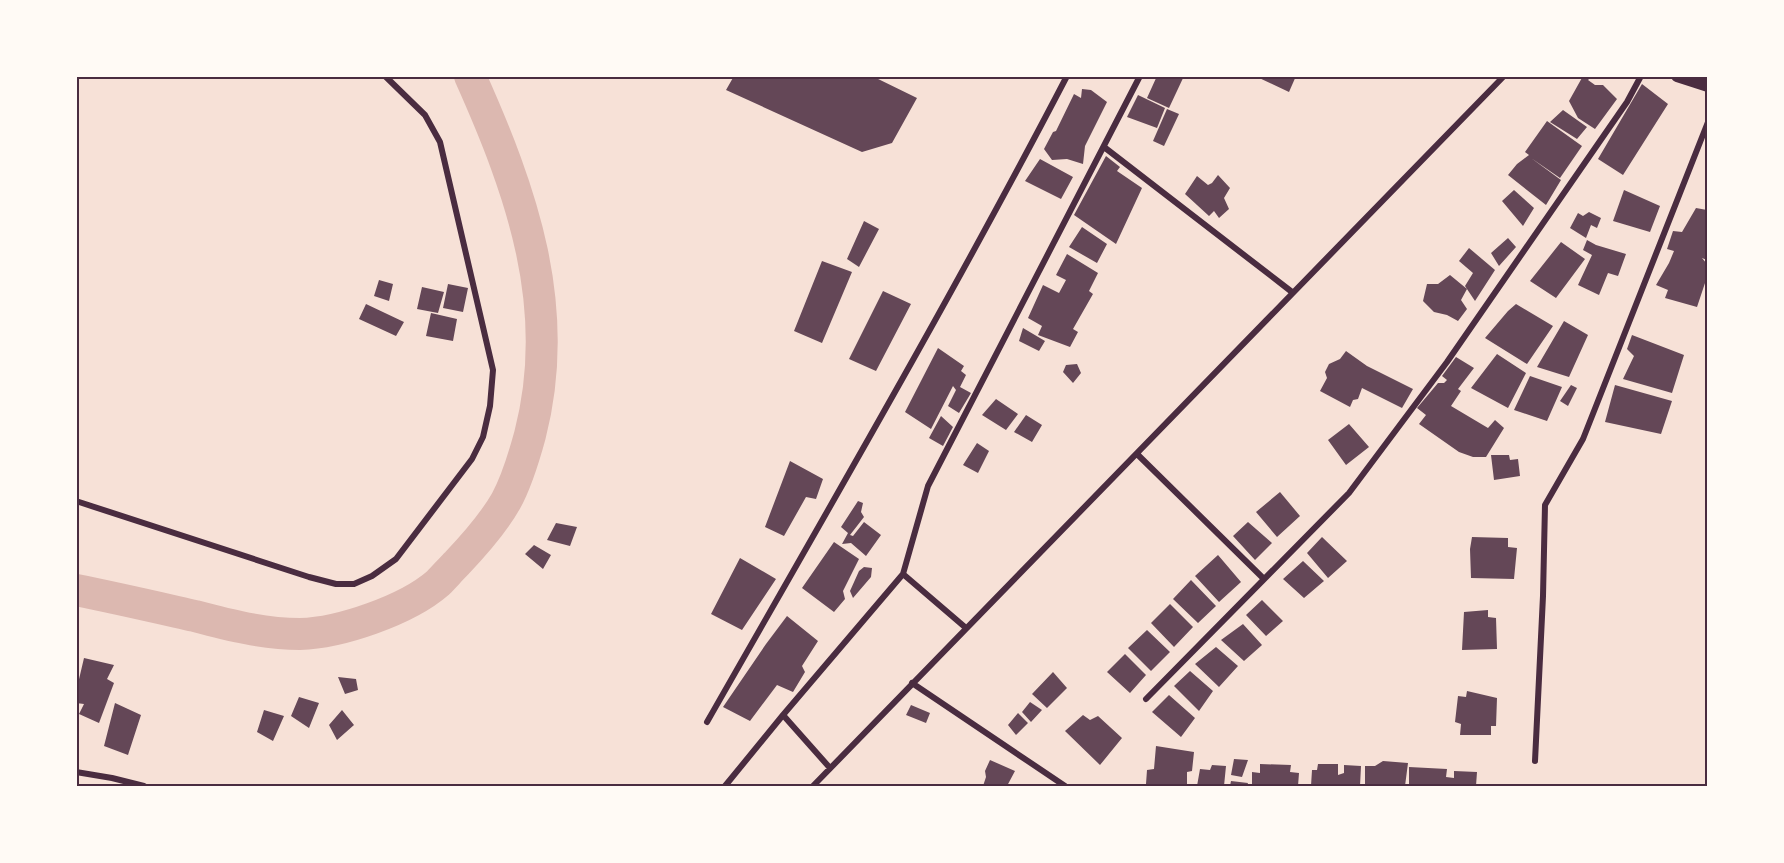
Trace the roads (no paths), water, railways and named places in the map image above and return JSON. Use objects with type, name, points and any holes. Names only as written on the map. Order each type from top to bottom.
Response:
[{"type":"main road","points":[[1677,76],[1707,86]]},
{"type":"street","points":[[76,501],[309,577],[336,584],[354,584],[372,576],[396,559],[472,459],[486,426],[493,370],[469,259],[440,142],[425,115],[385,76]]},
{"type":"street","points":[[706,722],[850,474],[1007,192],[1067,76]]},
{"type":"street","points":[[725,786],[903,574],[928,486],[1140,76]]},
{"type":"street","points":[[813,786],[1504,76]]},
{"type":"street","points":[[1146,699],[1356,484],[1454,352],[1627,102],[1641,76]]},
{"type":"street","points":[[1535,761],[1545,505],[1583,439],[1707,122]]},
{"type":"street","points":[[1104,147],[1292,292]]},
{"type":"street","points":[[1137,454],[1264,579]]},
{"type":"street","points":[[903,574],[966,628]]},
{"type":"street","points":[[912,683],[1065,786]]},
{"type":"street","points":[[783,715],[830,768]]},
{"type":"street","points":[[76,772],[144,786]]},
{"type":"waterway","points":[[76,590],[247,628],[287,634],[316,633],[353,625],[391,611],[425,593],[440,581],[490,526],[510,493],[528,443],[539,388],[542,342],[539,296],[532,251],[521,207],[506,163],[470,76]]}]
